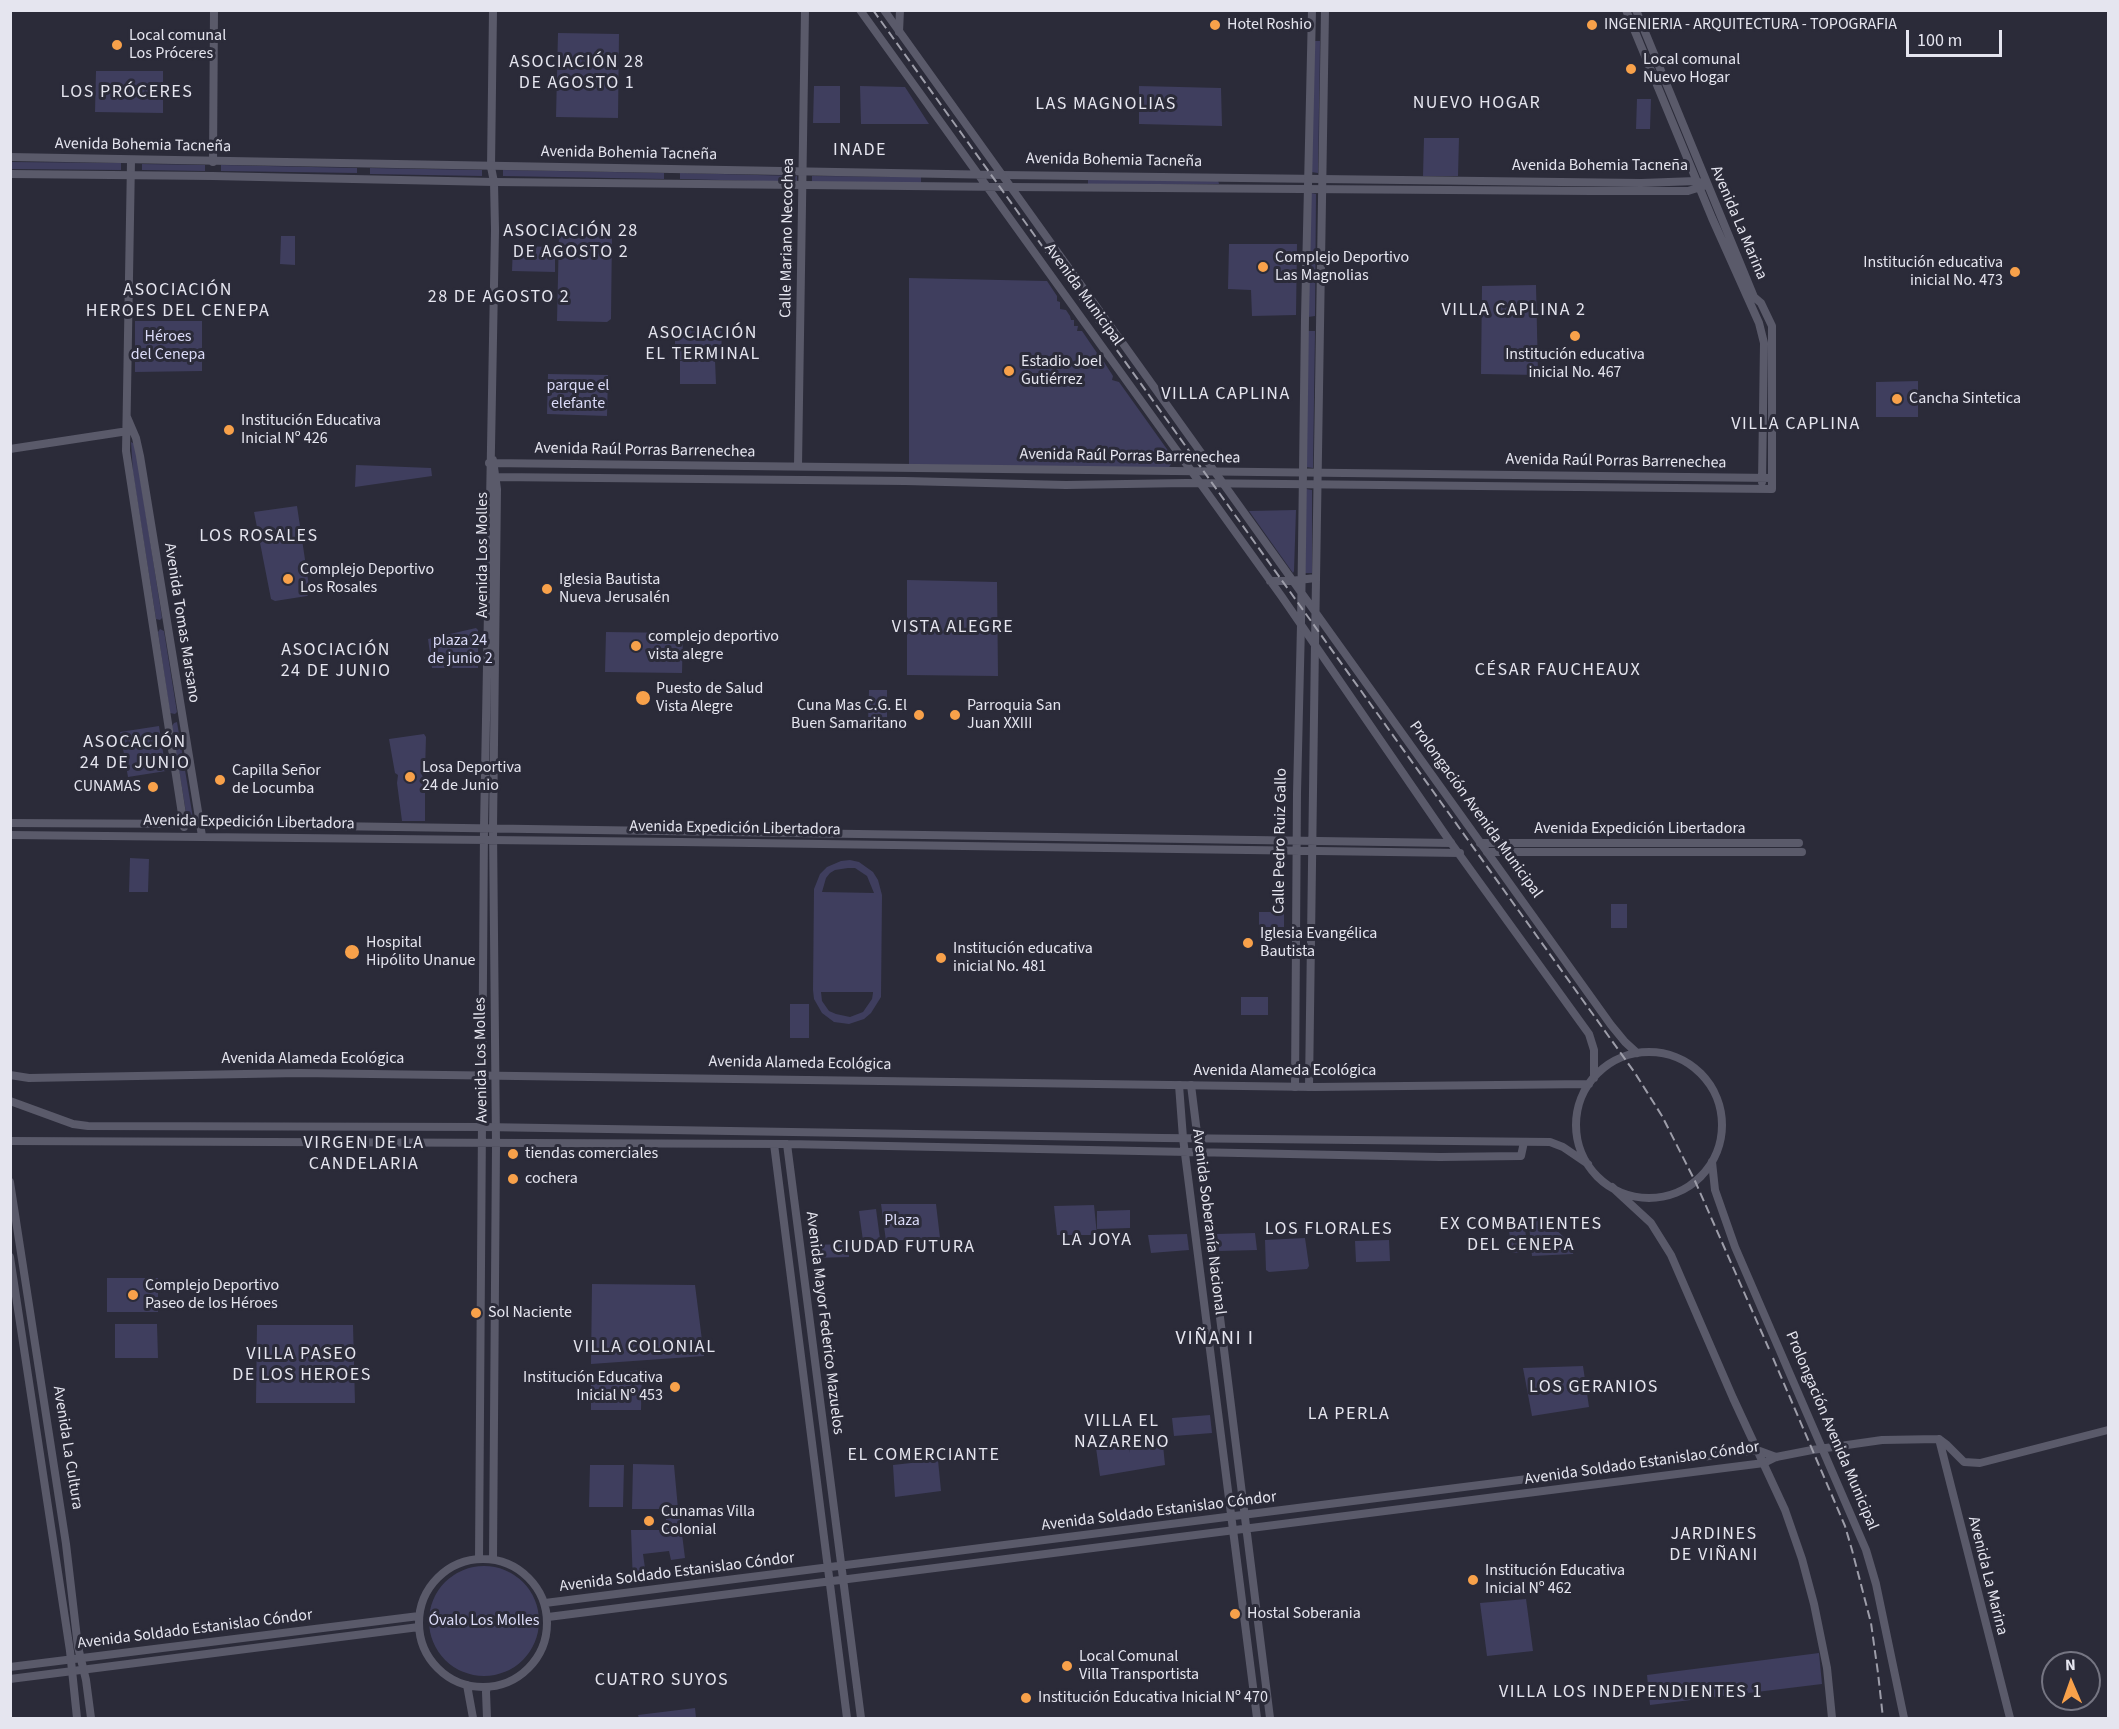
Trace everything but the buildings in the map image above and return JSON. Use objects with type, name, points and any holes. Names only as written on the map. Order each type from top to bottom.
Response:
[{"type":"main road","name":"Avenida Municipal","points":[[861,10],[1282,597]]},
{"type":"main road","name":"Avenida Municipal","points":[[884,10],[890,15],[899,32],[1215,471],[1287,581]]},
{"type":"main road","name":"Calle Pedro Ruiz Gallo","points":[[1301,625],[1307,179],[1312,10]]},
{"type":"main road","name":"Calle Pedro Ruiz Gallo","points":[[1315,643],[1325,10]]},
{"type":"main road","name":"Avenida Bohemia Tacneña","points":[[10,157],[131,161],[1002,175]]},
{"type":"main road","name":"Avenida Bohemia Tacneña","points":[[10,174],[1010,187]]},
{"type":"main road","points":[[930,174],[930,186]]},
{"type":"main road","points":[[1270,581],[1315,578]]},
{"type":"main road","name":"Prolongación Avenida Municipal","points":[[1287,581],[1303,596],[1618,1035],[1637,1053]]},
{"type":"main road","name":"Prolongación Avenida Municipal","points":[[1282,597],[1451,843],[1589,1034],[1594,1050],[1591,1081]]},
{"type":"main road","name":"Prolongación Avenida Municipal","points":[[1612,1187],[1636,1196],[1653,1197],[1670,1194],[1692,1183],[1705,1172],[1712,1162],[1720,1142],[1722,1125],[1718,1101],[1711,1085],[1694,1067],[1679,1058],[1663,1053],[1637,1053],[1613,1062],[1591,1081],[1581,1099],[1576,1124],[1579,1143],[1588,1164],[1599,1177],[1651,1223],[1671,1255],[1764,1463],[1794,1534],[1809,1581],[1824,1649],[1832,1719]]},
{"type":"main road","name":"Avenida Alameda Ecológica","points":[[10,1074],[29,1078],[299,1072],[1295,1087],[1591,1081]]},
{"type":"main road","points":[[10,1101],[73,1124],[88,1126],[496,1127],[1550,1142],[1563,1146],[1588,1164]]},
{"type":"main road","name":"Avenida La Cultura","points":[[10,1182],[91,1719]]},
{"type":"main road","name":"Avenida La Cultura","points":[[10,1257],[71,1660],[77,1719]]},
{"type":"street","points":[[213,162],[214,10]]},
{"type":"street","name":"Avenida Los Molles","points":[[479,1559],[484,828],[492,463],[493,10]]},
{"type":"street","name":"Calle Mariano Necochea","points":[[798,466],[805,10]]},
{"type":"street","points":[[899,32],[900,10]]},
{"type":"street","name":"Avenida La Marina","points":[[1626,10],[1759,323],[1764,343],[1762,489]]},
{"type":"street","name":"Avenida La Marina","points":[[1636,10],[1701,184],[1754,297],[1761,303],[1772,326],[1772,489]]},
{"type":"street","name":"Avenida Tomas Marsano","points":[[131,161],[126,416],[129,431],[131,485],[185,836]]},
{"type":"street","name":"Avenida Bohemia Tacneña","points":[[1002,175],[1701,184]]},
{"type":"street","name":"Avenida Bohemia Tacneña","points":[[1010,187],[1688,191],[1701,184]]},
{"type":"street","points":[[10,449],[129,431]]},
{"type":"street","name":"Avenida Tomas Marsano","points":[[129,431],[136,438],[142,468],[202,836]]},
{"type":"street","name":"Avenida Los Molles","points":[[492,463],[497,489],[493,829],[496,1127],[493,1560]]},
{"type":"street","name":"Avenida Raúl Porras Barrenechea","points":[[492,463],[1772,478]]},
{"type":"street","name":"Avenida Raúl Porras Barrenechea","points":[[495,477],[1076,485],[1317,484],[1772,489]]},
{"type":"street","name":"Calle Pedro Ruiz Gallo","points":[[1295,1087],[1296,841],[1301,625]]},
{"type":"street","name":"Calle Pedro Ruiz Gallo","points":[[1309,1087],[1315,643]]},
{"type":"street","name":"Avenida Expedición Libertadora","points":[[10,824],[199,824],[1451,843]]},
{"type":"street","name":"Avenida Expedición Libertadora","points":[[10,835],[1460,854]]},
{"type":"street","name":"Avenida Expedición Libertadora","points":[[1480,843],[1799,843]]},
{"type":"street","name":"Avenida Expedición Libertadora","points":[[1487,852],[1802,852]]},
{"type":"street","name":"Avenida Soberanía Nacional","points":[[1179,1085],[1183,1138],[1257,1719]]},
{"type":"street","name":"Avenida Soberanía Nacional","points":[[1191,1085],[1208,1236],[1270,1719]]},
{"type":"street","points":[[10,1141],[787,1144],[1521,1156],[1524,1142]]},
{"type":"street","name":"Avenida Mayor Federico Mazuelos","points":[[774,1144],[847,1719]]},
{"type":"street","name":"Avenida Mayor Federico Mazuelos","points":[[787,1144],[861,1719]]},
{"type":"street","name":"Prolongación Avenida Municipal","points":[[1712,1162],[1715,1190],[1735,1247],[1857,1528],[1874,1576],[1904,1719]]},
{"type":"street","points":[[1196,1237],[1208,1236]]},
{"type":"street","points":[[1220,1424],[1232,1423]]},
{"type":"street","points":[[1939,1439],[1964,1462],[1980,1463],[2109,1430]]},
{"type":"street","name":"Avenida La Marina","points":[[1939,1439],[2010,1719]]},
{"type":"street","name":"Avenida Soldado Estanislao Cóndor","points":[[548,1617],[1764,1463],[1776,1457],[1821,1448],[1882,1440],[1939,1439]]},
{"type":"street","name":"Avenida Soldado Estanislao Cóndor","points":[[545,1603],[1757,1450],[1776,1457]]},
{"type":"street","points":[[479,1559],[493,1560],[511,1565],[527,1575],[537,1587],[545,1603],[548,1628],[543,1648],[530,1667],[510,1681],[487,1687],[467,1685],[451,1678],[428,1656],[419,1627],[420,1616],[428,1591],[439,1577],[462,1563],[479,1559]]},
{"type":"street","name":"Avenida Soldado Estanislao Cóndor","points":[[10,1667],[420,1616]]},
{"type":"street","name":"Avenida Soldado Estanislao Cóndor","points":[[10,1679],[419,1627]]},
{"type":"street","points":[[467,1685],[473,1719]]},
{"type":"street","points":[[487,1687],[488,1719]]},
{"type":"green space","points":[[558,33],[619,34],[618,118],[556,117]]},
{"type":"green space","points":[[1314,41],[1320,41],[1318,173],[1311,172]]},
{"type":"green space","points":[[96,71],[163,71],[163,113],[95,112]]},
{"type":"green space","points":[[814,86],[840,86],[840,123],[813,123]]},
{"type":"green space","points":[[860,86],[905,87],[929,124],[861,124]]},
{"type":"green space","points":[[1139,86],[1221,88],[1222,126],[1139,124]]},
{"type":"green space","points":[[1637,99],[1651,99],[1650,129],[1636,129]]},
{"type":"green space","points":[[1424,138],[1459,138],[1458,176],[1423,176]]},
{"type":"green space","points":[[11,162],[121,163],[121,170],[11,169]]},
{"type":"green space","points":[[142,164],[205,165],[205,171],[142,170]]},
{"type":"green space","points":[[221,165],[357,168],[357,173],[221,171]]},
{"type":"green space","points":[[370,168],[482,170],[482,176],[370,174]]},
{"type":"green space","points":[[503,170],[664,173],[664,179],[503,176]]},
{"type":"green space","points":[[680,173],[797,176],[797,182],[680,179]]},
{"type":"green space","points":[[812,176],[921,177],[921,184],[812,183]]},
{"type":"green space","points":[[1088,180],[1218,180],[1219,184],[1088,185]]},
{"type":"green space","points":[[1311,193],[1316,194],[1315,316],[1308,317]]},
{"type":"green space","points":[[559,233],[612,233],[611,319],[607,322],[557,321]]},
{"type":"green space","points":[[281,236],[295,236],[295,265],[280,264]]},
{"type":"green space","name":"Complejo Deportivo Las Magnolias","points":[[1229,244],[1297,244],[1296,315],[1252,316],[1251,290],[1228,289]]},
{"type":"green space","points":[[513,246],[555,247],[555,272],[512,271]]},
{"type":"green space","name":"Estadio Joel Gutiérrez","points":[[909,278],[1047,281],[1057,296],[1057,301],[1060,302],[1060,309],[1066,310],[1071,320],[1074,320],[1074,326],[1078,326],[1077,331],[1082,331],[1097,353],[1096,357],[1101,358],[1100,361],[1104,362],[1113,376],[1112,380],[1119,382],[1174,459],[1168,469],[909,466]]},
{"type":"green space","points":[[1536,285],[1538,375],[1481,374],[1482,286]]},
{"type":"green space","name":"Héroes del Cenepa","points":[[135,321],[202,321],[202,371],[135,372]]},
{"type":"green space","points":[[675,326],[722,327],[721,360],[715,360],[716,384],[680,384],[680,361],[704,360],[675,360]]},
{"type":"green space","points":[[1307,331],[1315,331],[1313,468],[1306,467]]},
{"type":"green space","name":"parque el elefante","points":[[548,374],[608,375],[607,416],[547,414]]},
{"type":"green space","name":"Cancha Sintetica","points":[[1918,381],[1918,417],[1876,417],[1876,382]]},
{"type":"green space","points":[[131,442],[135,444],[162,618],[160,620],[156,619],[133,473]]},
{"type":"green space","points":[[356,465],[431,468],[432,476],[355,487]]},
{"type":"green space","points":[[1306,489],[1312,490],[1312,573],[1305,573]]},
{"type":"green space","points":[[297,506],[310,593],[307,596],[275,601],[271,599],[254,512]]},
{"type":"green space","points":[[1296,510],[1294,571],[1293,573],[1249,511]]},
{"type":"green space","points":[[907,580],[997,582],[998,676],[907,675]]},
{"type":"green space","name":"plaza 24 de junio 2","points":[[476,628],[478,630],[478,668],[432,668],[428,639]]},
{"type":"green space","points":[[160,629],[164,631],[177,712],[175,714],[170,713],[158,632]]},
{"type":"green space","points":[[606,632],[683,633],[682,673],[605,672]]},
{"type":"green space","points":[[869,690],[887,690],[887,723],[868,723]]},
{"type":"green space","points":[[177,722],[193,818],[191,821],[187,819],[172,726]]},
{"type":"green space","points":[[159,726],[166,771],[128,777],[120,732]]},
{"type":"green space","name":"Losa Deportiva 24 de Junio","points":[[424,734],[426,737],[425,771],[422,775],[425,782],[425,821],[402,821],[398,775],[395,773],[389,739]]},
{"type":"green space","points":[[130,858],[149,859],[148,892],[129,892]]},
{"type":"green space","points":[[841,861],[859,862],[873,872],[882,895],[881,997],[871,1013],[864,1019],[849,1024],[834,1022],[822,1013],[814,999],[813,990],[814,889],[820,874],[827,867]],"holes":[[[855,868],[867,876],[874,893],[822,892],[830,873]],[[821,992],[873,992],[873,993],[872,999],[863,1012],[850,1017],[829,1011],[822,1001]]]},
{"type":"green space","points":[[1611,904],[1627,904],[1627,928],[1611,928]]},
{"type":"green space","points":[[1259,912],[1284,912],[1284,927],[1259,927]]},
{"type":"green space","points":[[1241,997],[1268,997],[1268,1015],[1241,1015]]},
{"type":"green space","points":[[790,1004],[809,1004],[809,1038],[790,1038]]},
{"type":"green space","name":"Plaza","points":[[881,1204],[936,1204],[940,1238],[886,1241]]},
{"type":"green space","points":[[1094,1205],[1097,1235],[1057,1235],[1054,1206]]},
{"type":"green space","points":[[876,1209],[880,1239],[863,1241],[859,1211]]},
{"type":"green space","points":[[1130,1210],[1130,1228],[1097,1229],[1097,1211]]},
{"type":"green space","points":[[1528,1215],[1541,1215],[1575,1248],[1573,1254],[1532,1256]]},
{"type":"green space","points":[[1524,1221],[1528,1252],[1512,1253],[1508,1223]]},
{"type":"green space","points":[[1255,1233],[1257,1250],[1219,1251],[1217,1234]]},
{"type":"green space","points":[[1187,1234],[1189,1250],[1151,1253],[1148,1235]]},
{"type":"green space","points":[[1305,1238],[1309,1266],[1307,1269],[1269,1272],[1266,1270],[1265,1240]]},
{"type":"green space","points":[[1389,1240],[1390,1261],[1356,1262],[1355,1241]]},
{"type":"green space","points":[[848,1244],[849,1257],[812,1258],[810,1245]]},
{"type":"green space","name":"Complejo Deportivo Paseo de los Héroes","points":[[107,1278],[158,1278],[158,1312],[107,1312]]},
{"type":"green space","points":[[592,1284],[695,1285],[704,1356],[591,1364]]},
{"type":"green space","points":[[115,1324],[157,1324],[158,1358],[115,1358]]},
{"type":"green space","points":[[257,1325],[353,1325],[355,1403],[256,1403]]},
{"type":"green space","points":[[1583,1366],[1589,1407],[1532,1416],[1523,1368]]},
{"type":"green space","points":[[642,1370],[641,1410],[591,1410],[591,1375]]},
{"type":"green space","points":[[1210,1415],[1212,1433],[1174,1436],[1172,1418]]},
{"type":"green space","points":[[1162,1435],[1165,1465],[1100,1476],[1095,1441],[1127,1437],[1130,1453],[1129,1439]]},
{"type":"green space","points":[[938,1460],[941,1491],[895,1497],[893,1465]]},
{"type":"green space","points":[[633,1464],[674,1465],[678,1509],[632,1509]]},
{"type":"green space","points":[[590,1465],[624,1465],[623,1507],[589,1507]]},
{"type":"green space","points":[[679,1510],[685,1558],[671,1560],[669,1551],[643,1554],[647,1582],[633,1584],[631,1530],[666,1530],[666,1511]]},
{"type":"green space","name":"Óvalo Los Molles","points":[[484,1566],[505,1570],[523,1582],[535,1600],[539,1621],[535,1642],[523,1660],[505,1672],[484,1676],[463,1672],[445,1660],[433,1642],[429,1621],[433,1600],[445,1582],[463,1570]]},
{"type":"green space","points":[[1526,1599],[1533,1651],[1487,1656],[1480,1603]]},
{"type":"green space","points":[[1819,1653],[1822,1684],[1650,1705],[1647,1675]]},
{"type":"green space","points":[[695,1708],[696,1718],[639,1718],[638,1715]]},
{"type":"railway","points":[[873,10],[1635,1073],[1662,1116],[1695,1181],[1769,1349]]},
{"type":"railway","points":[[1773,1358],[1845,1526],[1871,1623],[1883,1718]]},
{"type":"place","name":"Hotel Roshio","points":[[1215,25]]},
{"type":"place","name":"INGENIERIA - ARQUITECTURA - TOPOGRAFIA","points":[[1592,25]]},
{"type":"place","name":"Local comunal Los Próceres","points":[[117,45]]},
{"type":"place","name":"Local comunal Nuevo Hogar","points":[[1631,69]]},
{"type":"place","name":"Complejo Deportivo Las Magnolias","points":[[1263,267]]},
{"type":"place","name":"Institución educativa inicial No. 473","points":[[2015,272]]},
{"type":"place","name":"Institución educativa inicial No. 467","points":[[1575,336]]},
{"type":"place","name":"Estadio Joel Gutiérrez","points":[[1009,371]]},
{"type":"place","name":"Cancha Sintetica","points":[[1897,399]]},
{"type":"place","name":"Institución Educativa Inicial Nº 426","points":[[229,430]]},
{"type":"place","name":"Complejo Deportivo Los Rosales","points":[[288,579]]},
{"type":"place","name":"Iglesia Bautista Nueva Jerusalén","points":[[547,589]]},
{"type":"place","name":"complejo deportivo vista alegre","points":[[636,646]]},
{"type":"place","name":"Puesto de Salud Vista Alegre","points":[[643,698]]},
{"type":"place","name":"Cuna Mas C.G. El Buen Samaritano","points":[[919,715]]},
{"type":"place","name":"Parroquia San Juan XXIII","points":[[955,715]]},
{"type":"place","name":"Losa Deportiva 24 de Junio","points":[[410,777]]},
{"type":"place","name":"Capilla Señor de Locumba","points":[[220,780]]},
{"type":"place","name":"CUNAMAS","points":[[153,787]]},
{"type":"place","name":"Iglesia Evangélica Bautista","points":[[1248,943]]},
{"type":"place","name":"Hospital Hipólito Unanue","points":[[352,952]]},
{"type":"place","name":"Institución educativa inicial No. 481","points":[[941,958]]},
{"type":"place","name":"tiendas comerciales","points":[[513,1154]]},
{"type":"place","name":"cochera","points":[[513,1179]]},
{"type":"place","name":"Complejo Deportivo Paseo de los Héroes","points":[[133,1295]]},
{"type":"place","name":"Sol Naciente","points":[[476,1313]]},
{"type":"place","name":"Institución Educativa Inicial Nº 453","points":[[675,1387]]},
{"type":"place","name":"Cunamas Villa Colonial","points":[[649,1521]]},
{"type":"place","name":"Institución Educativa Inicial Nº 462","points":[[1473,1580]]},
{"type":"place","name":"Hostal Soberania","points":[[1235,1614]]},
{"type":"place","name":"Local Comunal Villa Transportista","points":[[1067,1666]]},
{"type":"place","name":"Institución Educativa Inicial Nº 470","points":[[1026,1698]]},
{"type":"district","name":"ASOCIACIÓN 28 DE AGOSTO 1","points":[[577,73]]},
{"type":"district","name":"LOS PRÓCERES","points":[[127,93]]},
{"type":"district","name":"NUEVO HOGAR","points":[[1477,104]]},
{"type":"district","name":"LAS MAGNOLIAS","points":[[1106,105]]},
{"type":"district","name":"INADE","points":[[860,151]]},
{"type":"district","name":"ASOCIACIÓN 28 DE AGOSTO 2","points":[[571,242]]},
{"type":"district","name":"28 DE AGOSTO 2","points":[[499,298]]},
{"type":"district","name":"ASOCIACIÓN HEROES DEL CENEPA","points":[[178,301]]},
{"type":"district","name":"VILLA CAPLINA 2","points":[[1514,311]]},
{"type":"district","name":"ASOCIACIÓN EL TERMINAL","points":[[703,344]]},
{"type":"district","name":"VILLA CAPLINA","points":[[1226,395]]},
{"type":"district","name":"VILLA CAPLINA","points":[[1796,425]]},
{"type":"district","name":"LOS ROSALES","points":[[259,537]]},
{"type":"district","name":"VISTA ALEGRE","points":[[953,628]]},
{"type":"district","name":"ASOCIACIÓN 24 DE JUNIO","points":[[336,661]]},
{"type":"district","name":"CÉSAR FAUCHEAUX","points":[[1558,671]]},
{"type":"district","name":"ASOCACIÓN 24 DE JUNIO","points":[[135,753]]},
{"type":"district","name":"VIRGEN DE LA CANDELARIA","points":[[364,1154]]},
{"type":"district","name":"LOS FLORALES","points":[[1329,1230]]},
{"type":"district","name":"EX COMBATIENTES DEL CENEPA","points":[[1521,1235]]},
{"type":"district","name":"LA JOYA","points":[[1097,1241]]},
{"type":"district","name":"CIUDAD FUTURA","points":[[904,1248]]},
{"type":"district","name":"VIÑANI I","points":[[1215,1340]]},
{"type":"district","name":"VILLA COLONIAL","points":[[645,1348]]},
{"type":"district","name":"VILLA PASEO DE LOS HEROES","points":[[302,1365]]},
{"type":"district","name":"LOS GERANIOS","points":[[1594,1388]]},
{"type":"district","name":"LA PERLA","points":[[1349,1415]]},
{"type":"district","name":"VILLA EL NAZARENO","points":[[1122,1432]]},
{"type":"district","name":"EL COMERCIANTE","points":[[924,1456]]},
{"type":"district","name":"JARDINES DE VIÑANI","points":[[1714,1546]]},
{"type":"district","name":"CUATRO SUYOS","points":[[662,1681]]},
{"type":"district","name":"VILLA LOS INDEPENDIENTES 1","points":[[1631,1693]]}]
